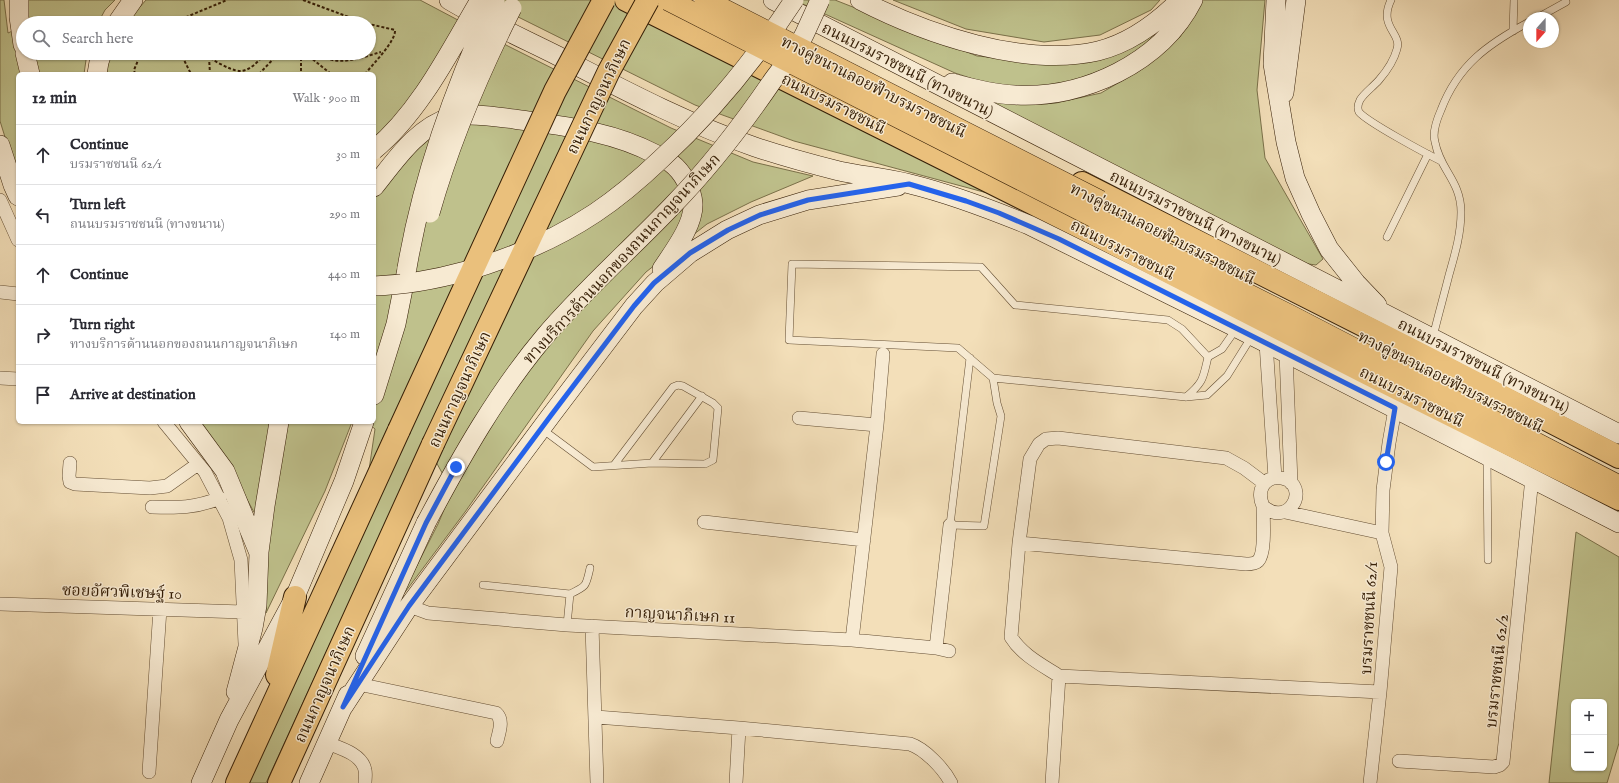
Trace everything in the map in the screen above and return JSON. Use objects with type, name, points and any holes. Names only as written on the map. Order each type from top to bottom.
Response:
[{"type":"highway","points":[[237,783],[268,719],[555,91],[604,0]]},
{"type":"highway","name":"ถนนบรมราชชนนี","points":[[626,0],[1096,235],[1368,374],[1595,487],[1619,501]]},
{"type":"highway","name":"ถนนกาญจนาภิเษก","points":[[279,783],[433,444],[599,92],[648,0]]},
{"type":"highway","points":[[728,3],[1415,351],[1619,457]]},
{"type":"highway","points":[[268,719],[295,597]]},
{"type":"main road","points":[[122,16],[133,0]]},
{"type":"main road","points":[[449,0],[615,86],[666,111],[709,129],[788,157],[840,171],[909,184],[966,201],[1029,225],[1395,408],[1619,523]]},
{"type":"main road","points":[[376,148],[394,130],[414,106],[439,70],[480,0]]},
{"type":"main road","points":[[376,389],[396,324],[412,236],[428,172],[458,85],[473,47],[495,0]]},
{"type":"main road","points":[[407,268],[418,250],[424,234],[444,167],[472,94],[493,46],[517,0]]},
{"type":"main road","name":"ทางคู่ขนานลอยฟ้าบรมราชชนนี","points":[[668,0],[1296,319],[1619,486]]},
{"type":"main road","name":"ทางคู่ขนานลอยฟ้าบรมราชชนนี","points":[[706,0],[1619,468]]},
{"type":"main road","name":"ถนนบรมราชชนนี (ทางขนาน)","points":[[773,0],[1619,434]]},
{"type":"main road","points":[[376,286],[426,280],[483,266],[548,240],[595,213],[638,180],[696,125],[756,54],[794,0]]},
{"type":"main road","name":"ทางบริการด้านนอกของถนนกาญจนาภิเษก","points":[[309,783],[426,523],[488,412],[545,335],[672,206],[703,172],[746,119],[804,35],[820,0]]},
{"type":"main road","points":[[804,35],[830,0]]},
{"type":"main road","points":[[860,0],[879,10],[974,44],[1013,52],[1047,56],[1098,51],[1116,45],[1142,32],[1161,18],[1180,0]]},
{"type":"main road","points":[[901,66],[978,90],[1003,94],[1045,95],[1072,90],[1099,81],[1140,59],[1173,30],[1193,0]]},
{"type":"main road","points":[[1276,0],[1273,64],[1286,142],[1296,178],[1310,214],[1330,249],[1356,283],[1388,316]]},
{"type":"main road","points":[[1282,114],[1296,0]]},
{"type":"main road","points":[[27,60],[30,72]]},
{"type":"main road","points":[[97,72],[100,60]]},
{"type":"main road","points":[[376,185],[401,154],[422,132],[434,123],[452,116],[473,115],[559,125],[598,132],[622,140],[646,149],[670,162],[682,175],[691,193],[693,205],[692,216],[687,228],[654,283]]},
{"type":"main road","points":[[0,146],[13,185],[5,200]]},
{"type":"main road","points":[[343,707],[409,606],[541,428],[634,306],[654,283],[690,253],[728,230],[760,215],[808,200],[909,184]]},
{"type":"main road","points":[[190,424],[225,471],[259,553]]},
{"type":"main road","points":[[229,720],[253,628],[257,605],[259,553],[279,424]]},
{"type":"main road","points":[[201,783],[229,720],[295,597],[344,480],[363,424]]},
{"type":"street","points":[[5,200],[16,234]]},
{"type":"street","points":[[0,292],[16,294]]},
{"type":"street","points":[[1019,543],[1238,564],[1253,563],[1258,560],[1261,554],[1263,506],[1260,494],[1270,480],[1252,336]]},
{"type":"street","points":[[1285,512],[1294,505],[1296,499],[1294,488],[1291,483],[1286,353]]},
{"type":"street","points":[[852,640],[877,425],[883,354]]},
{"type":"street","points":[[0,378],[16,379]]},
{"type":"street","name":"บรมราชชนนี 62/1","points":[[1370,783],[1391,567],[1382,532],[1383,490],[1395,408]]},
{"type":"street","points":[[799,418],[877,425]]},
{"type":"street","points":[[166,424],[205,472],[220,498],[229,518],[241,560],[246,654]]},
{"type":"street","points":[[1291,483],[1281,478],[1270,480],[1226,458],[1058,438],[1046,439],[1039,444],[1030,459],[1019,543],[1011,637],[1024,653],[1059,676],[1380,692]]},
{"type":"street","points":[[70,463],[70,482],[75,484],[150,488],[167,486],[198,464]]},
{"type":"street","name":"บรมราชชนนี 62/2","points":[[1399,761],[1494,767],[1503,762],[1532,478]]},
{"type":"street","points":[[152,507],[176,508],[203,505],[220,498]]},
{"type":"street","points":[[1263,506],[1273,513],[1285,512],[1382,532]]},
{"type":"street","points":[[704,522],[864,540]]},
{"type":"street","points":[[936,648],[950,524]]},
{"type":"street","name":"ซอยอัศวพิเชษฐ์ 10","points":[[0,604],[243,612]]},
{"type":"street","name":"กาญจนาภิเษก 11","points":[[409,606],[428,614],[592,626],[852,640],[936,648],[949,651]]},
{"type":"street","points":[[149,772],[160,609]]},
{"type":"street","points":[[592,626],[597,783]]},
{"type":"street","points":[[1052,783],[1059,676]]},
{"type":"street","points":[[358,684],[496,713],[500,716],[501,721],[497,741]]},
{"type":"street","points":[[596,717],[739,728],[910,744],[924,750],[948,776],[951,783]]},
{"type":"street","points":[[736,783],[739,728]]},
{"type":"street","points":[[327,743],[349,752],[357,758],[365,770],[365,783]]},
{"type":"lane","points":[[1391,0],[1387,15],[1388,23],[1396,37],[1398,48],[1380,79],[1360,100],[1358,111],[1372,122],[1441,161]]},
{"type":"lane","points":[[1513,31],[1514,0]]},
{"type":"lane","points":[[1548,12],[1566,2]]},
{"type":"lane","points":[[1432,339],[1461,231],[1459,193],[1455,182],[1441,161],[1434,141],[1435,128],[1446,97],[1458,77],[1474,58],[1496,41],[1523,25]]},
{"type":"lane","points":[[1387,237],[1428,154]]},
{"type":"lane","points":[[1208,357],[1182,329],[1168,320],[1015,305],[982,267],[792,264],[789,340],[958,348],[993,378],[1186,397],[1207,395],[1227,376],[1252,336]]},
{"type":"lane","points":[[1186,397],[1198,387],[1203,379],[1208,357],[1252,336]]},
{"type":"lane","points":[[970,358],[950,524],[984,526],[1001,416],[997,403],[993,378]]},
{"type":"lane","points":[[541,428],[590,466],[596,467],[652,463],[705,464],[714,460],[718,408],[702,396],[682,386],[678,385],[673,387],[614,465]]},
{"type":"lane","points":[[652,463],[702,396]]},
{"type":"lane","points":[[1487,455],[1488,560]]},
{"type":"lane","points":[[483,585],[570,594],[584,587],[587,583],[590,568]]},
{"type":"lane","points":[[567,624],[570,594]]},
{"type":"path","points":[[188,16],[226,0]]},
{"type":"path","points":[[303,0],[346,16]]},
{"type":"path","points":[[376,26],[395,30],[395,34],[391,42],[376,60]]},
{"type":"path","points":[[376,54],[382,52]]},
{"type":"path","points":[[134,72],[138,60]]},
{"type":"path","points":[[184,60],[190,72]]},
{"type":"path","points":[[209,60],[210,72]]},
{"type":"path","points":[[214,60],[239,71],[250,68],[258,60]]},
{"type":"path","points":[[261,72],[272,60]]},
{"type":"path","points":[[301,60],[302,72]]},
{"type":"path","points":[[314,60],[329,72]]},
{"type":"path","points":[[329,60],[353,60]]},
{"type":"path","points":[[367,72],[376,60]]},
{"type":"green space","points":[[0,0],[4,0],[8,33],[16,29],[16,60],[86,60],[84,72],[16,72],[16,173],[0,121]]},
{"type":"green space","points":[[27,0],[115,0],[105,10],[102,16],[26,16]]},
{"type":"green space","points":[[146,0],[420,0],[473,28],[376,143],[376,72],[103,72],[106,60],[376,60],[376,16],[132,16]]},
{"type":"green space","points":[[484,0],[623,0],[1017,201],[794,141],[695,105]]},
{"type":"green space","points":[[794,0],[835,0],[977,56],[1063,64],[1160,30],[1130,58],[1056,89],[1001,88],[955,73]]},
{"type":"green space","points":[[893,0],[1160,0],[1151,10],[1100,35],[1044,42],[966,29]]},
{"type":"green space","points":[[1202,0],[1265,0],[1257,90],[1265,158],[1323,259],[1316,265],[1294,262],[989,102],[1056,103],[1101,93],[1125,79],[1180,37]]},
{"type":"green space","points":[[488,36],[671,128],[753,162],[813,176],[751,202],[707,224],[646,272],[593,331],[465,512],[400,599],[438,524],[452,491],[424,440],[266,783],[246,783],[406,434],[387,429],[369,470],[375,429],[369,424],[376,424],[376,197],[423,141]]},
{"type":"green space","points":[[193,424],[270,424],[255,514],[238,483]]},
{"type":"green space","points":[[286,424],[351,424],[325,491],[266,613],[266,552]]},
{"type":"green space","points":[[1576,532],[1619,557],[1619,743],[1607,783],[1549,783]]},
{"type":"route","points":[[456,467],[426,523],[343,707],[409,606],[507,473],[634,306],[654,283],[690,253],[728,230],[760,215],[808,200],[909,184],[966,201],[1029,225],[1395,408],[1388,442],[1386,462]]}]
